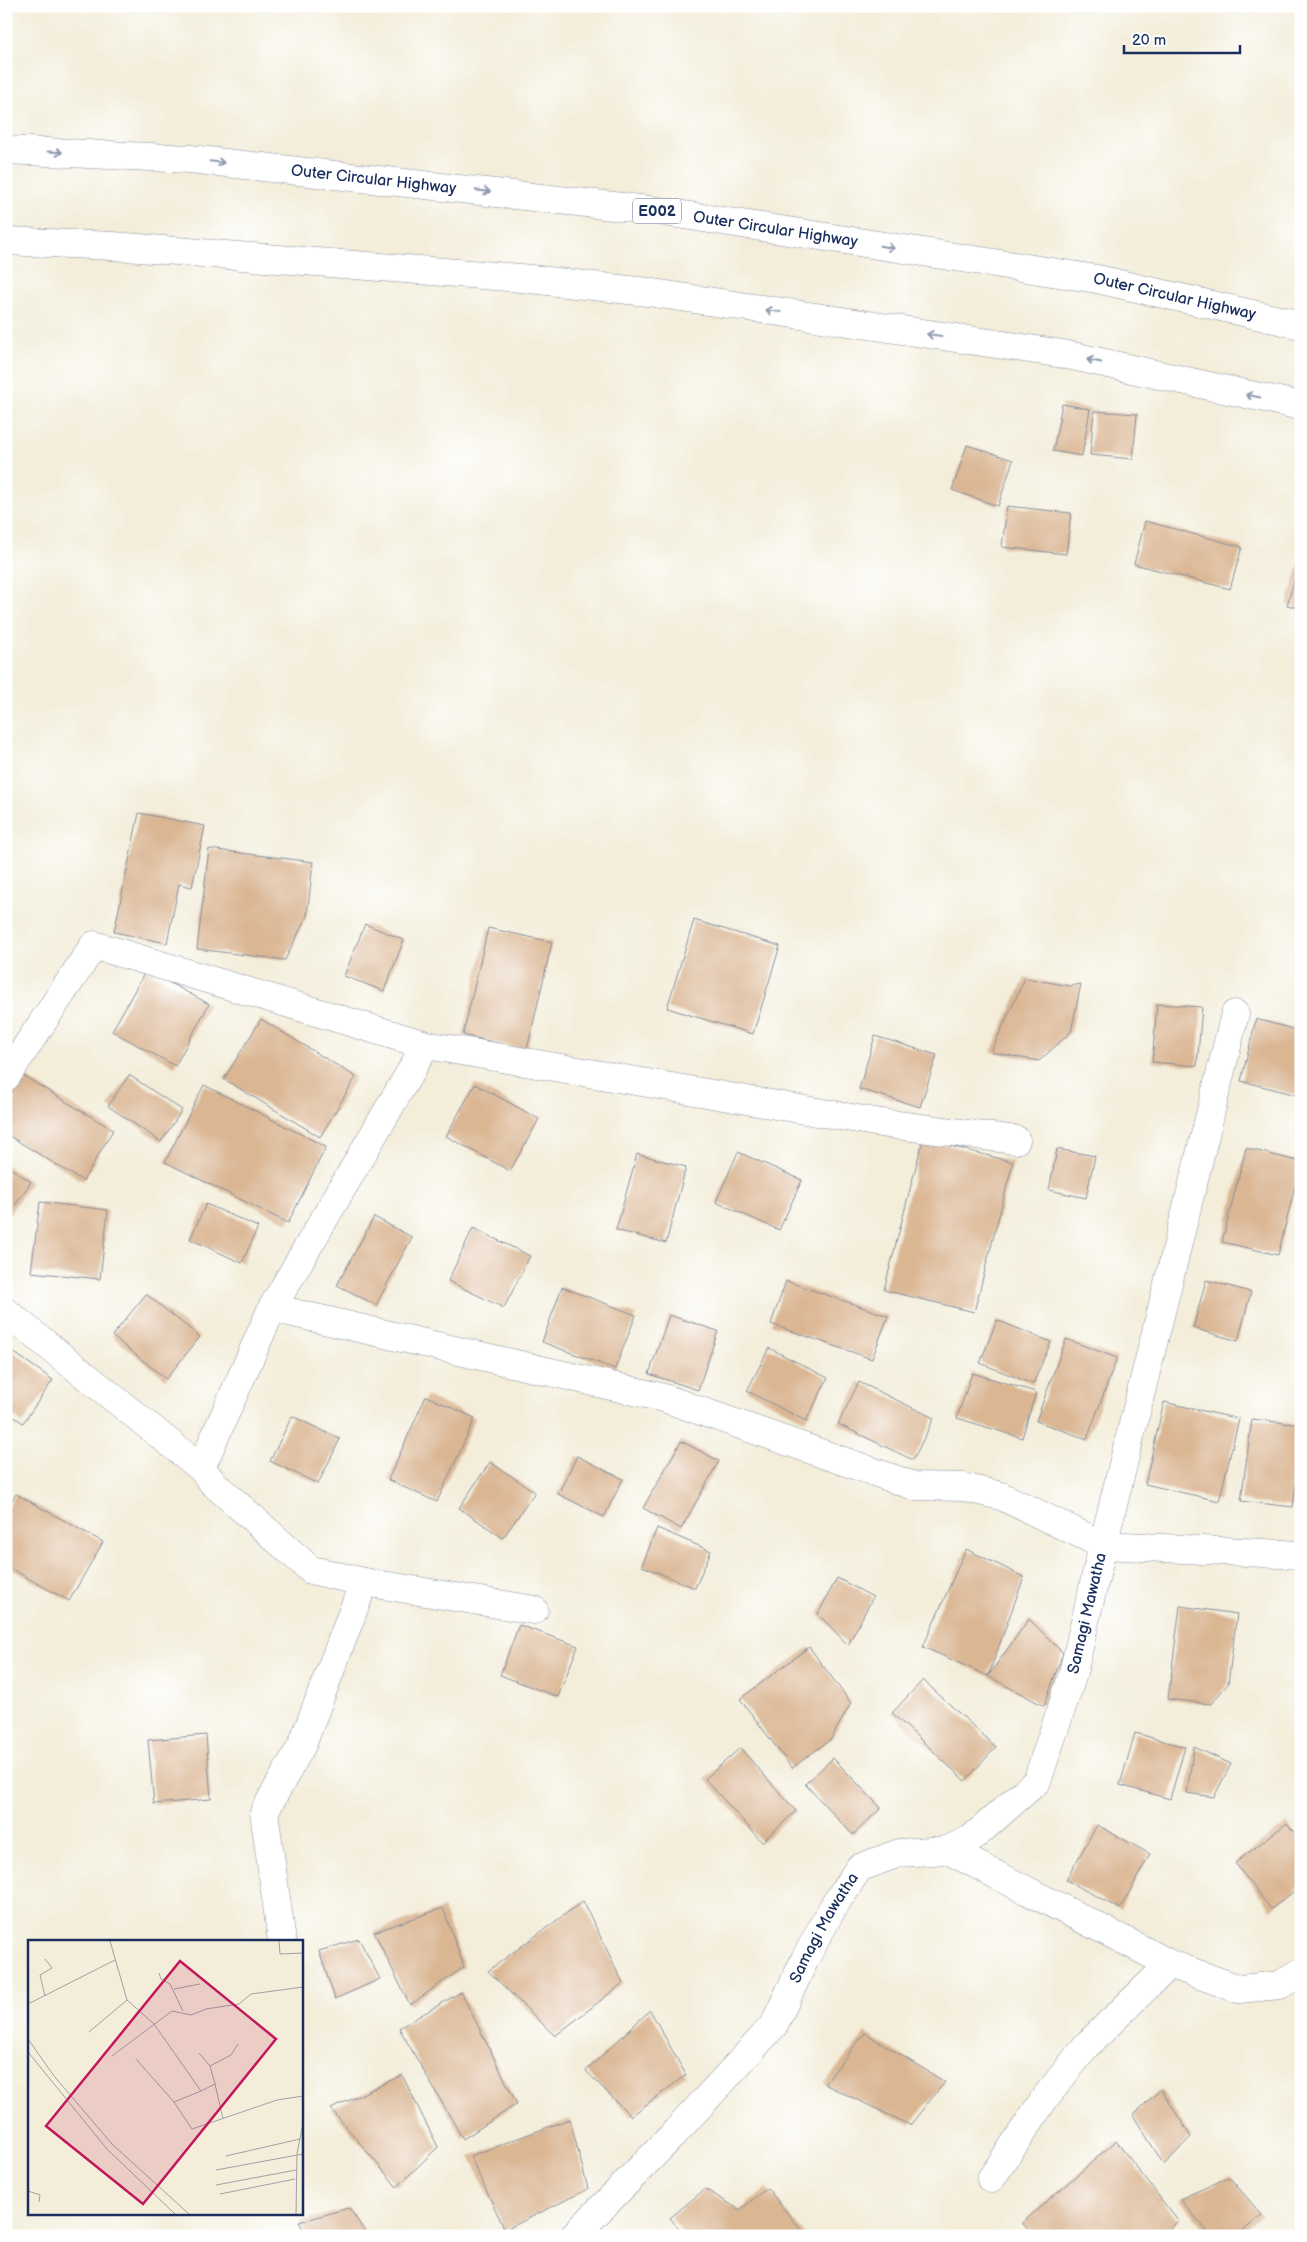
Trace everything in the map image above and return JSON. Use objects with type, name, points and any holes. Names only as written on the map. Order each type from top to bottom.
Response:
[{"type":"main road","name":"Outer Circular Highway","points":[[6,150],[190,159],[658,211],[1096,279],[1301,325]]},
{"type":"main road","points":[[6,241],[113,246],[501,276],[647,292],[1063,354],[1301,406]]},
{"type":"main road","points":[[6,1077],[94,945],[426,1045],[881,1122],[1016,1140]]},
{"type":"main road","name":"Samagi Mawatha","points":[[574,2236],[671,2137],[774,2025],[833,1907],[858,1868],[899,1853],[948,1850],[970,1839],[1037,1780],[1072,1677],[1235,1014]]},
{"type":"main road","points":[[202,1468],[272,1308],[426,1045]]},
{"type":"main road","points":[[272,1308],[664,1398],[914,1486],[962,1487],[1002,1496],[1103,1545],[1301,1555]]},
{"type":"main road","points":[[6,1312],[202,1468],[213,1482],[311,1570],[364,1582],[534,1610]]},
{"type":"main road","points":[[282,1940],[264,1812],[302,1746],[364,1582]]},
{"type":"main road","points":[[948,1850],[1170,1964],[1239,1989],[1280,1985],[1301,1972]]},
{"type":"main road","points":[[991,2179],[1045,2098],[1086,2046],[1170,1964]]},
{"type":"building","points":[[1062,404],[1090,409],[1082,456],[1053,451]]},
{"type":"building","points":[[1094,411],[1137,414],[1133,459],[1090,455]]},
{"type":"building","points":[[967,445],[1013,460],[998,506],[952,490]]},
{"type":"building","points":[[1007,506],[1071,513],[1066,554],[1002,547]]},
{"type":"building","points":[[1145,521],[1242,547],[1230,589],[1134,564]]},
{"type":"building","points":[[1301,558],[1301,609],[1287,605]]},
{"type":"building","points":[[139,813],[205,826],[192,887],[179,884],[167,943],[114,932]]},
{"type":"building","points":[[209,849],[313,862],[307,916],[285,960],[197,949]]},
{"type":"building","points":[[694,920],[780,946],[753,1034],[667,1008]]},
{"type":"building","points":[[365,924],[404,940],[384,991],[344,976]]},
{"type":"building","points":[[488,928],[552,942],[527,1050],[463,1035]]},
{"type":"building","points":[[146,970],[209,1004],[175,1066],[112,1031]]},
{"type":"building","points":[[1025,978],[1070,986],[1081,984],[1071,1032],[1039,1061],[991,1052]]},
{"type":"building","points":[[1157,1004],[1202,1007],[1197,1066],[1152,1062]]},
{"type":"building","points":[[261,1019],[356,1077],[320,1137],[224,1079]]},
{"type":"building","points":[[1256,1019],[1301,1031],[1301,1096],[1241,1081]]},
{"type":"building","points":[[875,1036],[937,1055],[920,1107],[859,1089]]},
{"type":"building","points":[[22,1075],[113,1130],[83,1181],[6,1134],[6,1101]]},
{"type":"building","points":[[129,1075],[182,1110],[161,1142],[108,1106]]},
{"type":"building","points":[[475,1084],[539,1119],[510,1171],[446,1136]]},
{"type":"building","points":[[204,1085],[326,1147],[288,1223],[165,1162]]},
{"type":"building","points":[[923,1139],[1013,1162],[974,1312],[884,1290]]},
{"type":"building","points":[[1246,1148],[1301,1162],[1278,1255],[1222,1242]]},
{"type":"building","points":[[1057,1149],[1095,1156],[1086,1198],[1049,1190]]},
{"type":"building","points":[[738,1152],[802,1180],[779,1230],[716,1202]]},
{"type":"building","points":[[637,1154],[686,1167],[666,1243],[616,1230]]},
{"type":"building","points":[[6,1165],[31,1182],[6,1218]]},
{"type":"building","points":[[40,1202],[108,1210],[100,1279],[31,1272]]},
{"type":"building","points":[[206,1204],[258,1227],[242,1263],[190,1239]]},
{"type":"building","points":[[374,1217],[412,1237],[376,1305],[337,1285]]},
{"type":"building","points":[[473,1228],[530,1256],[504,1308],[448,1281]]},
{"type":"building","points":[[1206,1280],[1251,1292],[1238,1341],[1193,1328]]},
{"type":"building","points":[[786,1281],[888,1316],[872,1359],[771,1324]]},
{"type":"building","points":[[562,1287],[636,1315],[615,1369],[542,1342]]},
{"type":"building","points":[[146,1294],[200,1337],[166,1379],[112,1336]]},
{"type":"building","points":[[669,1315],[718,1331],[698,1390],[649,1374]]},
{"type":"building","points":[[997,1320],[1051,1342],[1033,1384],[980,1363]]},
{"type":"building","points":[[1066,1339],[1117,1358],[1087,1439],[1036,1421]]},
{"type":"building","points":[[6,1347],[53,1380],[23,1423],[6,1411]]},
{"type":"building","points":[[769,1348],[828,1378],[806,1421],[747,1391]]},
{"type":"building","points":[[972,1373],[1036,1392],[1022,1438],[957,1418]]},
{"type":"building","points":[[859,1382],[934,1418],[913,1460],[838,1424]]},
{"type":"building","points":[[426,1396],[475,1418],[437,1502],[388,1480]]},
{"type":"building","points":[[1164,1402],[1239,1419],[1219,1501],[1145,1484]]},
{"type":"building","points":[[292,1416],[340,1439],[318,1484],[270,1461]]},
{"type":"building","points":[[1252,1419],[1301,1425],[1301,1448],[1293,1507],[1241,1501]]},
{"type":"building","points":[[681,1441],[719,1461],[681,1529],[643,1508]]},
{"type":"building","points":[[577,1456],[623,1479],[604,1517],[558,1494]]},
{"type":"building","points":[[490,1462],[535,1492],[503,1538],[459,1508]]},
{"type":"building","points":[[16,1494],[103,1542],[69,1601],[6,1566],[6,1511]]},
{"type":"building","points":[[657,1528],[711,1551],[695,1588],[642,1566]]},
{"type":"building","points":[[966,1549],[1024,1577],[988,1676],[923,1647]]},
{"type":"building","points":[[837,1578],[873,1597],[848,1645],[818,1614]]},
{"type":"building","points":[[1180,1606],[1237,1614],[1228,1684],[1211,1704],[1168,1699]]},
{"type":"building","points":[[1029,1619],[1063,1653],[1044,1706],[988,1676]]},
{"type":"building","points":[[519,1625],[578,1646],[558,1697],[500,1675]]},
{"type":"building","points":[[809,1647],[851,1703],[831,1739],[792,1768],[740,1699]]},
{"type":"building","points":[[923,1680],[996,1747],[965,1781],[892,1713]]},
{"type":"building","points":[[1135,1733],[1185,1747],[1170,1799],[1120,1785]]},
{"type":"building","points":[[206,1735],[211,1799],[154,1804],[148,1740]]},
{"type":"building","points":[[1194,1747],[1231,1764],[1214,1797],[1187,1793]]},
{"type":"building","points":[[740,1748],[796,1811],[762,1842],[705,1779]]},
{"type":"building","points":[[833,1758],[881,1808],[853,1835],[805,1784]]},
{"type":"building","points":[[1287,1823],[1301,1842],[1301,1886],[1271,1909],[1235,1863]]},
{"type":"building","points":[[1097,1825],[1150,1854],[1120,1909],[1066,1880]]},
{"type":"building","points":[[583,1901],[623,1983],[555,2036],[488,1971]]},
{"type":"building","points":[[443,1908],[464,1967],[410,2005],[374,1932]]},
{"type":"building","points":[[359,1939],[380,1979],[335,1999],[319,1951]]},
{"type":"building","points":[[461,1992],[517,2104],[463,2139],[399,2028]]},
{"type":"building","points":[[650,2010],[686,2075],[631,2116],[586,2071]]},
{"type":"building","points":[[865,2033],[945,2082],[910,2125],[824,2084]]},
{"type":"building","points":[[402,2075],[438,2147],[397,2187],[331,2109]]},
{"type":"building","points":[[1161,2089],[1191,2137],[1164,2165],[1133,2115]]},
{"type":"building","points":[[570,2119],[588,2189],[505,2230],[470,2156]]},
{"type":"building","points":[[1116,2141],[1178,2221],[1162,2236],[1034,2236],[1022,2223]]},
{"type":"building","points":[[1229,2177],[1262,2215],[1237,2236],[1211,2236],[1180,2199]]},
{"type":"building","points":[[767,2188],[806,2236],[685,2236],[670,2218],[705,2189],[740,2210]]},
{"type":"building","points":[[349,2208],[368,2236],[308,2236],[299,2222]]}]
